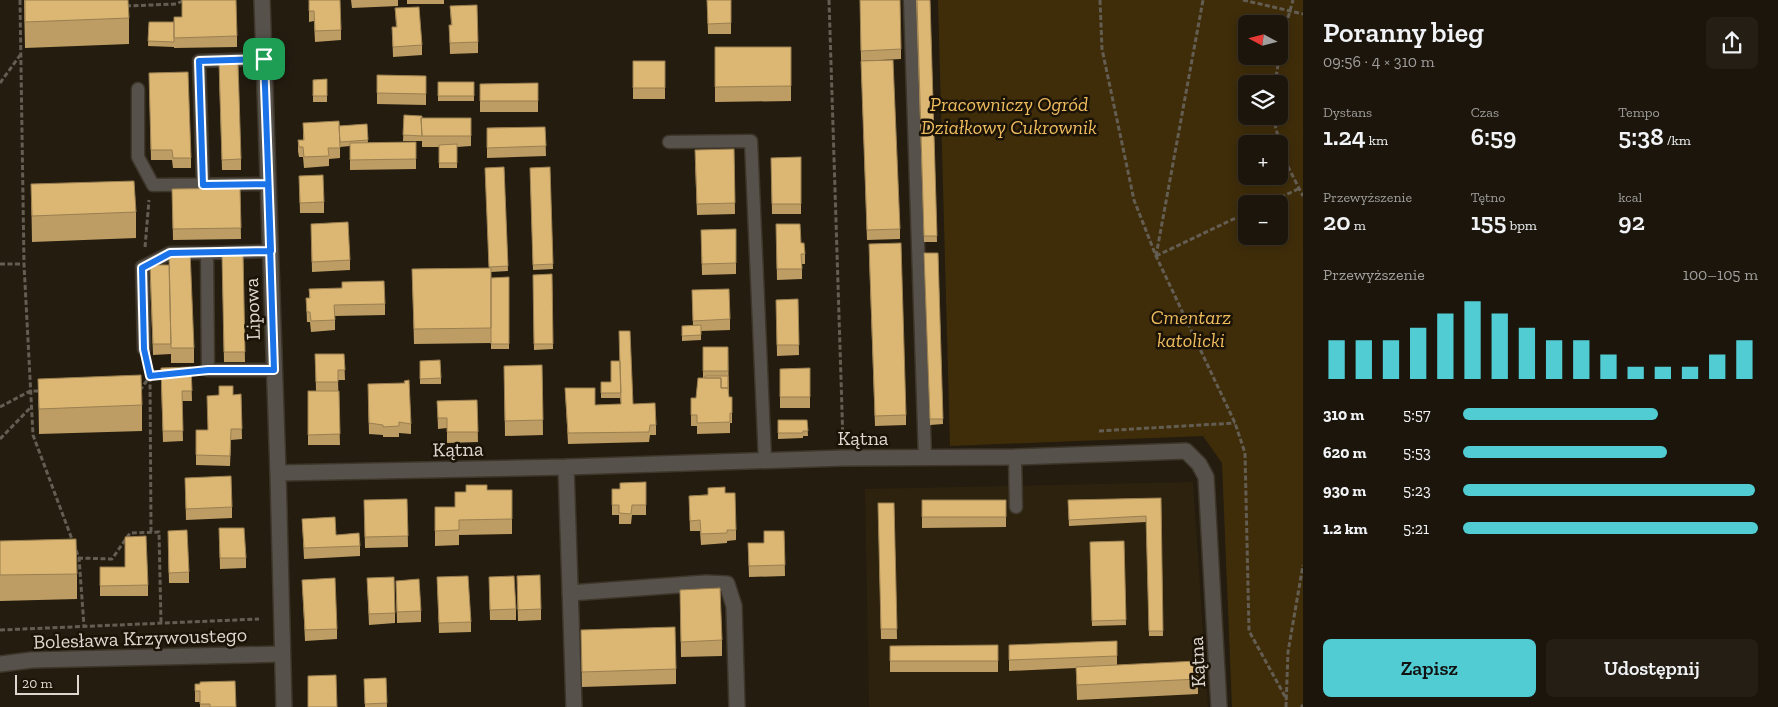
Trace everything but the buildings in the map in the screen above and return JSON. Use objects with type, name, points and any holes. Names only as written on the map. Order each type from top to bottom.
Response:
[{"type":"street","name":"Lipowa","points":[[262,0],[284,707]]},
{"type":"street","name":"Kątna","points":[[278,472],[566,467],[843,458],[1015,457],[1186,451],[1199,464],[1206,477],[1219,707]]},
{"type":"street","points":[[566,467],[574,707]]},
{"type":"street","points":[[570,593],[706,583],[727,584],[734,606],[737,707]]},
{"type":"street","name":"Bolesława Krzywoustego","points":[[0,664],[32,660],[282,654]]},
{"type":"lane","points":[[910,0],[924,458]]},
{"type":"lane","points":[[203,185],[199,61],[264,59]]},
{"type":"lane","points":[[138,89],[138,157],[153,185],[268,184]]},
{"type":"lane","points":[[669,142],[751,141],[765,460]]},
{"type":"lane","points":[[144,349],[142,268],[170,253],[271,251]]},
{"type":"lane","points":[[207,253],[208,370],[274,370]]},
{"type":"lane","points":[[1015,457],[1016,507]]},
{"type":"path","points":[[20,0],[24,264],[33,435],[79,558],[84,626]]},
{"type":"path","points":[[121,6],[176,4],[185,0]]},
{"type":"path","points":[[829,0],[843,458]]},
{"type":"path","points":[[1100,0],[1102,49],[1117,128],[1134,200],[1156,256],[1235,423],[1245,453],[1249,631],[1287,700]]},
{"type":"path","points":[[1156,256],[1203,0]]},
{"type":"path","points":[[1243,0],[1303,14]]},
{"type":"path","points":[[1276,75],[1282,39],[1293,0]]},
{"type":"path","points":[[20,9],[29,9]]},
{"type":"path","points":[[0,83],[21,54]]},
{"type":"path","points":[[1275,125],[1284,159],[1303,196]]},
{"type":"path","points":[[1286,195],[1298,189]]},
{"type":"path","points":[[142,268],[150,196]]},
{"type":"path","points":[[1156,256],[1238,218]]},
{"type":"path","points":[[0,264],[24,264]]},
{"type":"path","points":[[144,349],[150,376],[151,532]]},
{"type":"path","points":[[132,389],[141,389],[150,376],[170,374]]},
{"type":"path","points":[[0,407],[30,391],[49,391]]},
{"type":"path","points":[[0,438],[31,406]]},
{"type":"path","points":[[1099,431],[1235,423]]},
{"type":"path","points":[[69,558],[112,559],[130,533],[159,532],[161,623]]},
{"type":"path","points":[[1286,707],[1288,652],[1303,565]]},
{"type":"path","points":[[0,630],[259,619]]},
{"type":"shaded area","points":[[1193,482],[1208,707],[869,707],[865,489]]},
{"type":"green space","name":"Cmentarz katolicki","points":[[938,0],[1303,0],[1303,707],[1232,707],[1222,463],[1203,436],[950,446]]},
{"type":"route","points":[[264,59],[199,61],[203,185],[268,184],[271,251],[274,370],[208,370],[150,376],[144,349],[142,268],[170,253],[271,251],[264,59]]},
{"type":"park label","name":"Pracowniczy Ogród Działkowy Cukrownik","points":[[1009,116]]}]
